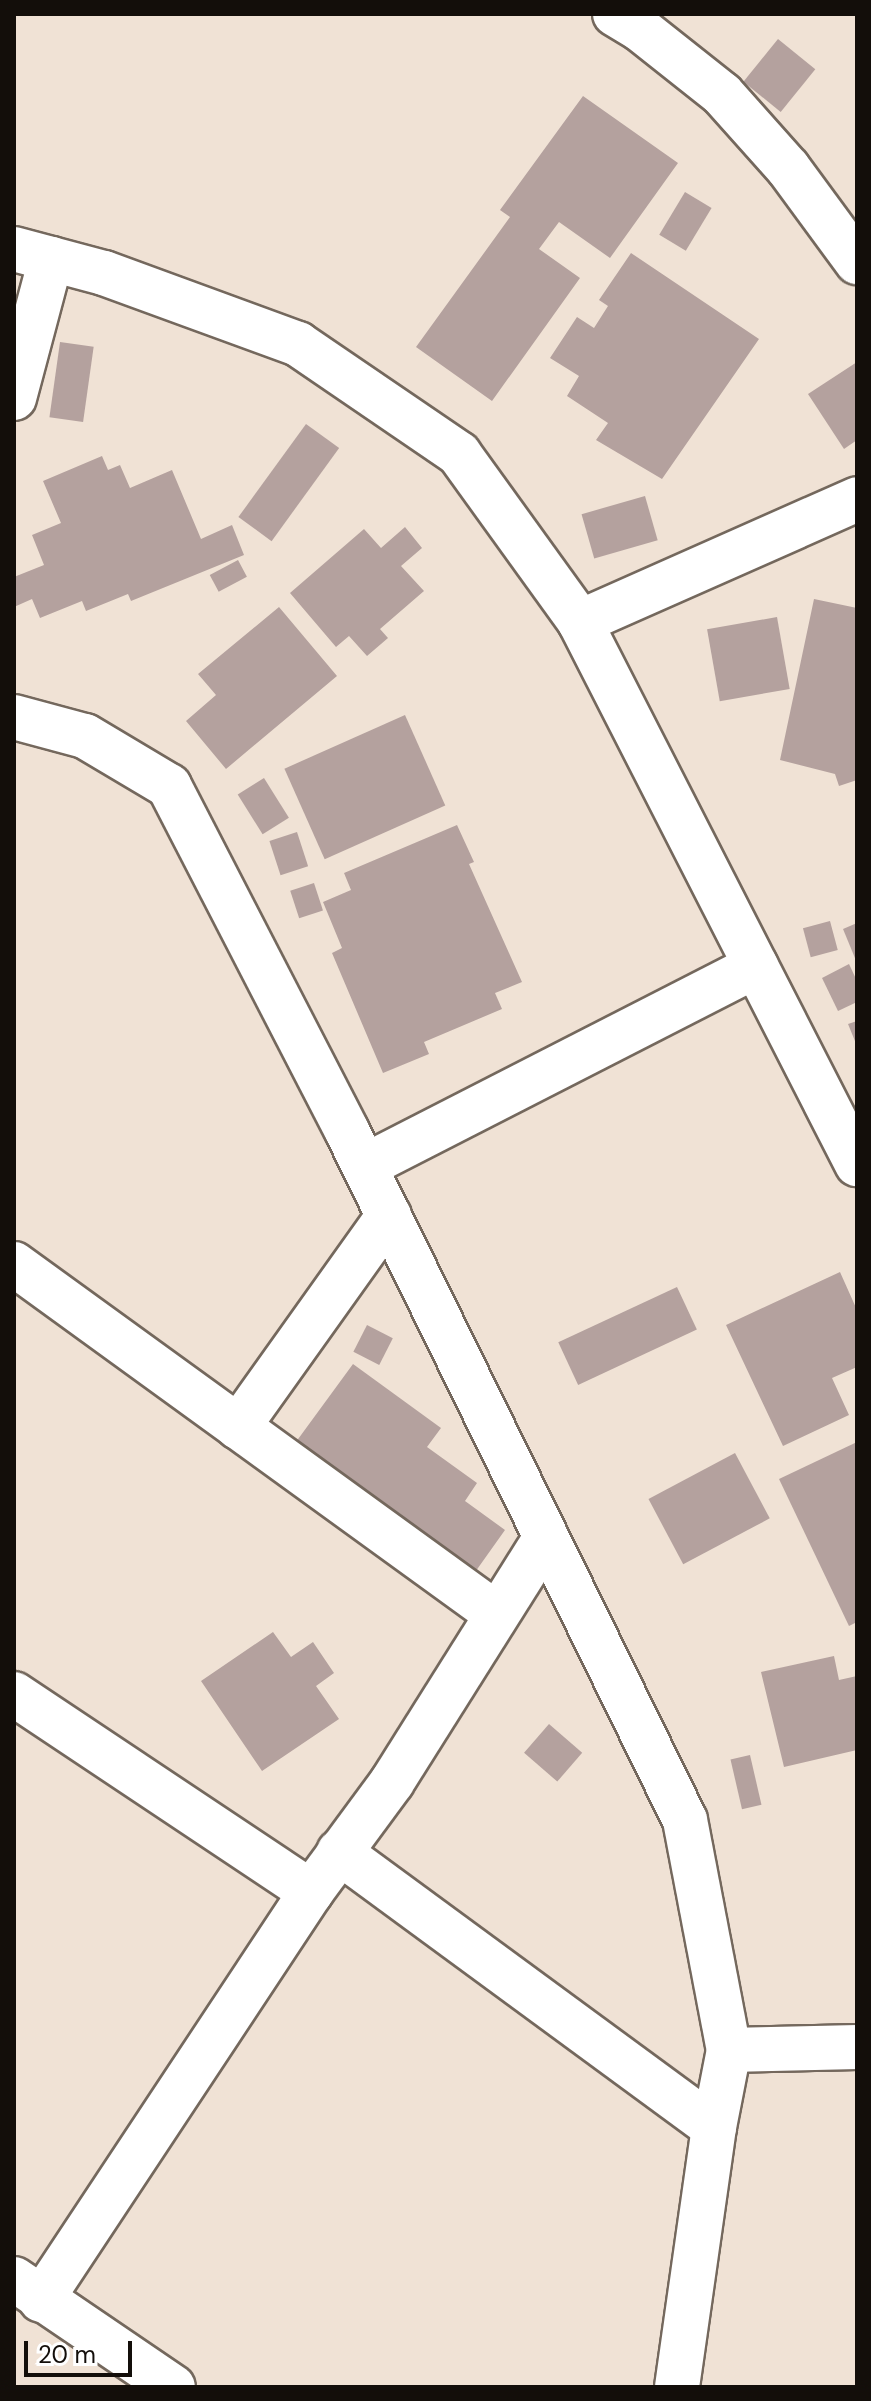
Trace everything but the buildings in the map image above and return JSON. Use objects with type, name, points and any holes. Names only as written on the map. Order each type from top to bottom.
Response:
[{"type":"street","points":[[615,14],[640,29],[722,94],[788,168],[857,262]]},
{"type":"street","points":[[14,398],[32,254],[104,273],[298,344],[459,454],[580,622],[857,1164]]},
{"type":"street","points":[[580,622],[857,499]]},
{"type":"street","points":[[14,717],[85,736],[169,786],[365,1166],[685,1820],[729,2050],[714,2127],[677,2387]]},
{"type":"street","points":[[365,1166],[756,966]]},
{"type":"street","points":[[238,1427],[389,1215]]},
{"type":"street","points":[[14,1264],[495,1613]]},
{"type":"street","points":[[173,2387],[28,2290],[392,1782],[495,1613],[546,1537]]},
{"type":"street","points":[[14,1694],[311,1892]]},
{"type":"street","points":[[339,1852],[714,2127]]},
{"type":"street","points":[[729,2050],[857,2047]]}]
